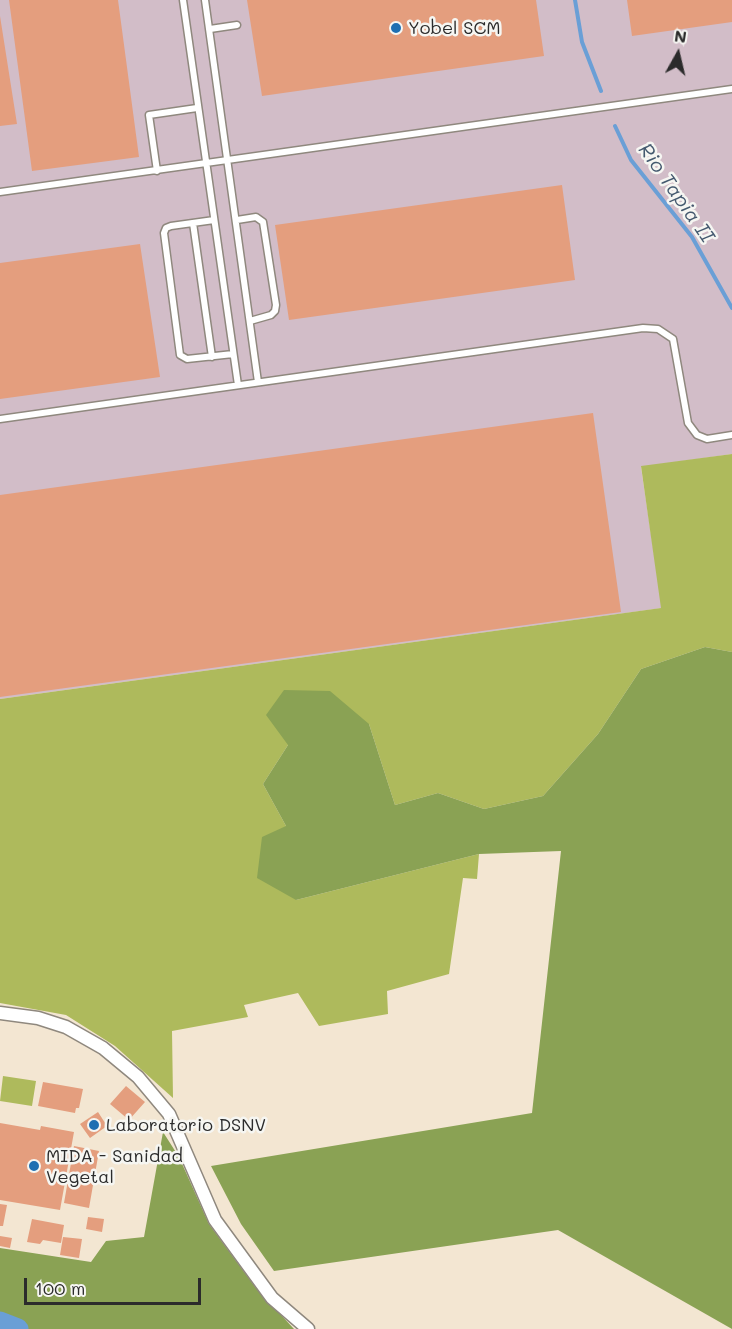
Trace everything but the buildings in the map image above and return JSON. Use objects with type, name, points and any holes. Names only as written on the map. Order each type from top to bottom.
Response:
[{"type":"street","points":[[0,1013],[38,1018],[66,1027],[104,1048],[138,1077],[169,1114],[215,1220],[272,1298],[308,1329]]},
{"type":"lane","points":[[183,0],[238,385]]},
{"type":"lane","points":[[205,0],[258,382]]},
{"type":"lane","points":[[210,29],[237,25]]},
{"type":"lane","points":[[0,192],[229,162],[732,89]]},
{"type":"lane","points":[[157,171],[149,115],[197,108]]},
{"type":"lane","points":[[237,220],[256,218],[263,222],[276,305],[271,315],[250,321]]},
{"type":"lane","points":[[214,220],[165,228],[180,355],[187,359],[233,354]]},
{"type":"lane","points":[[193,223],[212,357]]},
{"type":"lane","points":[[0,419],[643,328],[658,329],[673,339],[688,423],[697,435],[707,439],[732,435]]},
{"type":"shaded area","points":[[0,0],[732,0],[732,454],[641,467],[662,608],[0,699]]},
{"type":"green space","points":[[732,454],[732,652],[705,647],[641,669],[598,734],[543,796],[484,809],[438,793],[395,805],[369,724],[288,745],[263,784],[286,826],[296,900],[479,854],[477,879],[463,878],[449,974],[387,991],[388,1014],[319,1026],[298,993],[244,1005],[248,1017],[172,1031],[173,1098],[115,1046],[66,1015],[0,1003],[0,699],[661,608],[641,466]]},
{"type":"green space","points":[[705,647],[732,652],[732,1329],[558,1230],[274,1271],[241,1224],[211,1166],[532,1113],[561,851],[479,854],[296,900],[257,878],[262,837],[286,826],[263,784],[288,745],[266,715],[284,690],[330,691],[369,724],[395,805],[438,793],[484,809],[543,796],[598,734],[641,669]]},
{"type":"green space","points":[[3,1076],[36,1081],[32,1106],[0,1101]]},
{"type":"green space","points":[[163,1132],[179,1157],[209,1224],[256,1288],[294,1329],[0,1329],[0,1248],[91,1262],[106,1241],[144,1237]]},
{"type":"waterway","name":"Rio Tapia II","points":[[575,0],[582,42],[601,91]]},
{"type":"waterway","name":"Rio Tapia II","points":[[615,126],[631,160],[692,237],[732,308]]},
{"type":"waterway","points":[[0,1322],[18,1329]]},
{"type":"place","name":"Yobel SCM","points":[[396,28]]},
{"type":"place","name":"Laboratorio DSNV","points":[[94,1125]]},
{"type":"place","name":"MIDA - Sanidad Vegetal","points":[[34,1166]]}]
